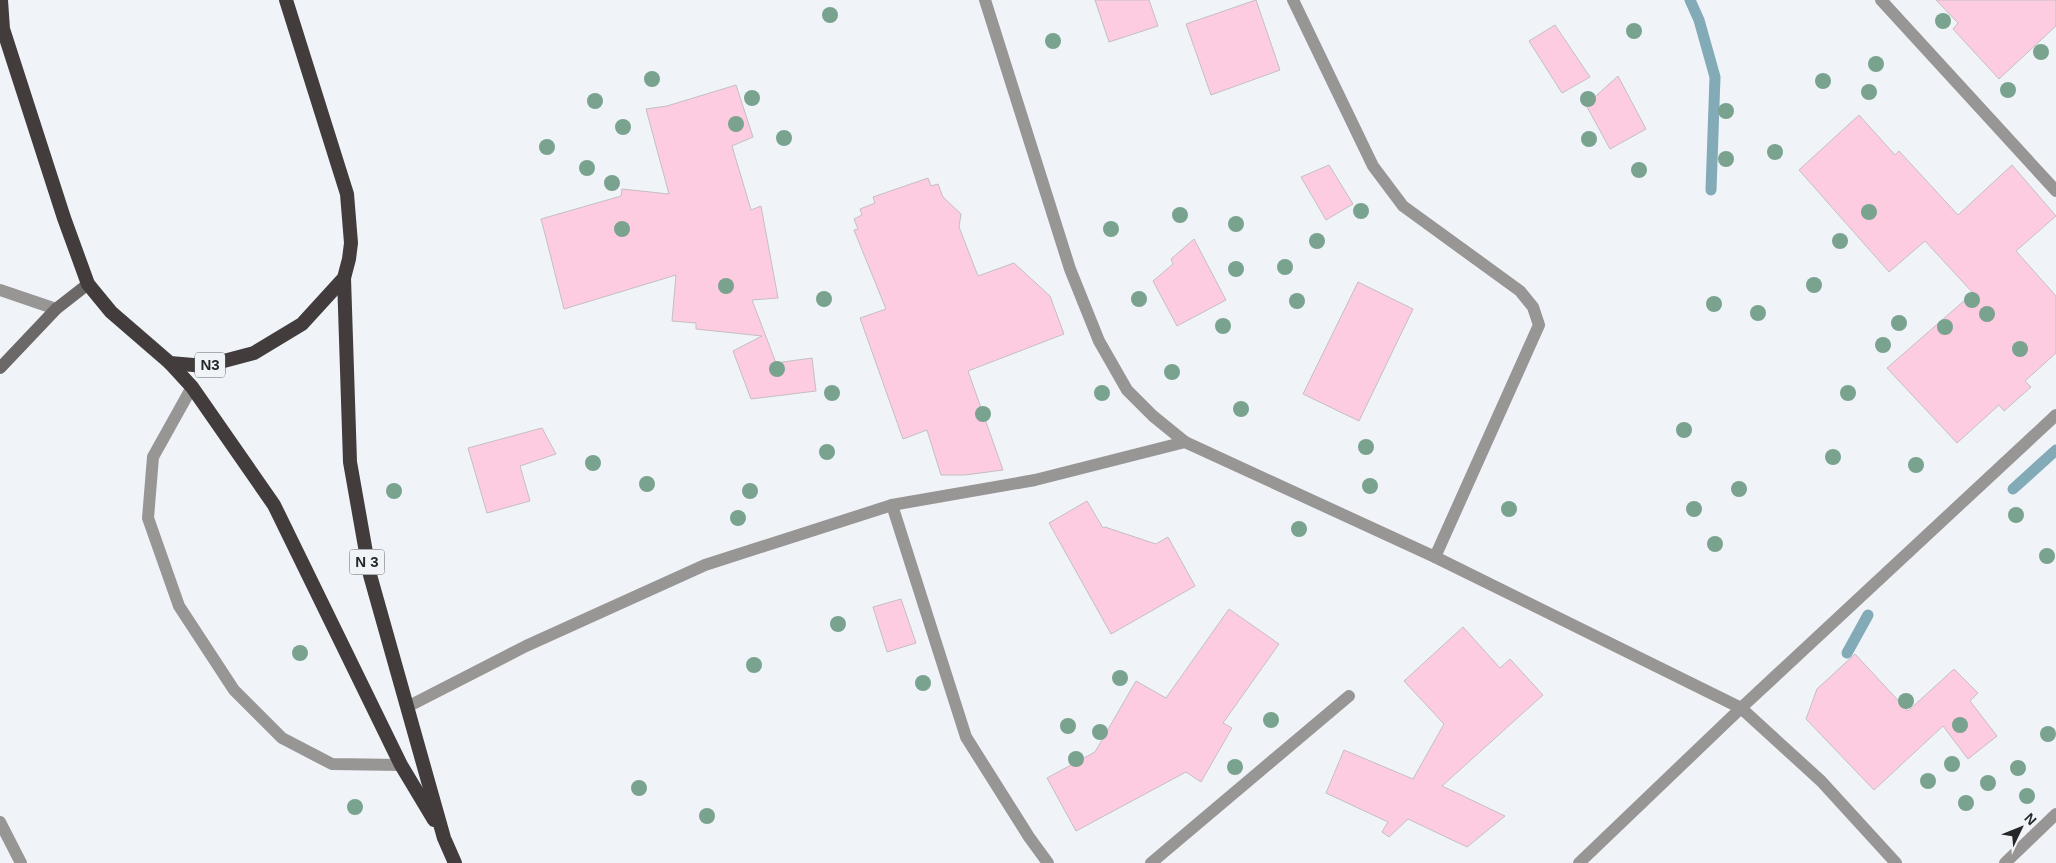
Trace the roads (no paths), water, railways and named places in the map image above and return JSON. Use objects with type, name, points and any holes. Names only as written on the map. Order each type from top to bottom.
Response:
[{"type":"highway","points":[[0,0],[2,28],[64,218],[88,284],[111,312],[170,363],[192,387],[274,505],[401,765],[444,838],[452,862]]},
{"type":"highway","points":[[286,0],[347,194],[350,243],[344,278]]},
{"type":"highway","name":"N3","points":[[170,363],[205,366],[254,353],[302,324],[344,278]]},
{"type":"highway","name":"N 3","points":[[344,278],[350,462],[370,575],[444,838]]},
{"type":"main road","points":[[0,368],[56,309],[88,284]]},
{"type":"street","points":[[985,0],[1070,269],[1099,341],[1127,390],[1153,416],[1185,442],[1435,557],[1741,708],[1821,781],[1896,863]]},
{"type":"street","points":[[1293,0],[1373,166],[1403,206],[1520,291],[1533,307],[1539,325],[1435,557]]},
{"type":"street","points":[[1881,0],[2056,190]]},
{"type":"street","points":[[0,290],[56,309]]},
{"type":"street","points":[[192,387],[153,457],[148,518],[180,606],[234,690],[282,738],[332,764],[401,765]]},
{"type":"street","points":[[1579,863],[1741,708],[2056,415]]},
{"type":"street","points":[[407,707],[526,646],[705,565],[892,505],[1035,480],[1185,442]]},
{"type":"street","points":[[892,505],[966,738],[1029,837],[1048,863]]},
{"type":"street","points":[[1151,863],[1349,696]]},
{"type":"street","points":[[2005,863],[2056,814]]},
{"type":"street","points":[[0,822],[21,863]]},
{"type":"waterway","points":[[1690,0],[1699,20],[1715,77],[1711,190]]},
{"type":"waterway","points":[[2013,489],[2056,450]]},
{"type":"waterway","points":[[1847,653],[1868,615]]}]
